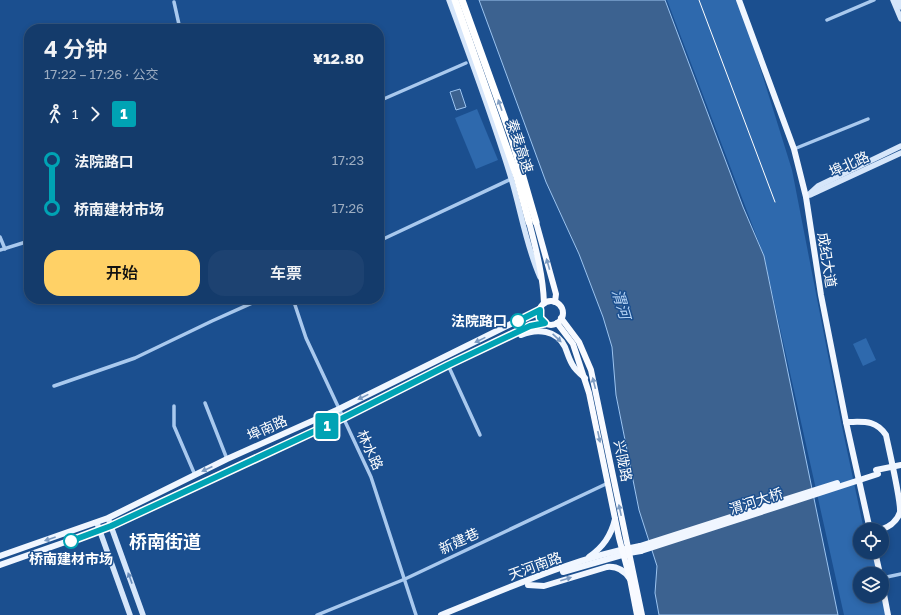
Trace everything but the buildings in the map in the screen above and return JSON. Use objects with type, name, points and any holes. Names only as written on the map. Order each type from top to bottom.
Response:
[{"type":"highway","name":"秦麦高速","points":[[455,0],[556,294],[555,302]]},
{"type":"highway","name":"秦麦高速","points":[[462,0],[512,139],[532,222],[544,285],[544,303]]},
{"type":"highway","points":[[552,301],[555,302],[559,304],[562,311],[559,321],[551,325],[545,323],[540,318],[540,310],[544,303],[552,301]]},
{"type":"highway","name":"兴陇路","points":[[559,321],[573,344],[585,378],[615,518],[626,551],[642,615]]},
{"type":"highway","name":"兴陇路","points":[[559,321],[579,342],[591,370],[637,615]]},
{"type":"main road","points":[[449,0],[475,69],[511,179],[533,261],[544,285]]},
{"type":"main road","name":"成纪大道","points":[[739,0],[794,149],[806,197],[820,288],[846,422],[868,523]]},
{"type":"main road","points":[[893,0],[901,18]]},
{"type":"main road","points":[[898,0],[901,7]]},
{"type":"main road","points":[[806,197],[818,186],[901,146]]},
{"type":"main road","name":"埠北路","points":[[806,197],[901,153]]},
{"type":"main road","name":"埠南路","points":[[0,556],[108,518],[195,475],[339,409],[540,310]]},
{"type":"main road","points":[[518,321],[523,324],[523,330]]},
{"type":"main road","name":"埠南路","points":[[0,565],[111,526],[343,418],[448,365],[530,326],[545,323]]},
{"type":"main road","points":[[495,343],[532,331],[543,331],[554,334],[564,346],[575,369],[585,378]]},
{"type":"main road","points":[[846,422],[869,422],[876,424],[886,435],[901,505],[900,512],[893,524],[889,527]]},
{"type":"main road","name":"渭河大桥","points":[[640,548],[901,465]]},
{"type":"main road","points":[[108,518],[143,615]]},
{"type":"main road","points":[[584,561],[607,540],[612,532],[615,518]]},
{"type":"main road","points":[[97,523],[130,615]]},
{"type":"main road","name":"天河南路","points":[[441,615],[526,581],[584,561],[640,548]]},
{"type":"main road","name":"天河南路","points":[[452,615],[565,571],[626,551]]},
{"type":"main road","points":[[528,585],[544,586],[607,567],[616,567],[630,579]]},
{"type":"main road","points":[[886,603],[888,615]]},
{"type":"street","points":[[827,20],[874,0]]},
{"type":"street","points":[[174,2],[179,24]]},
{"type":"street","points":[[384,99],[466,63]]},
{"type":"street","points":[[794,149],[868,119]]},
{"type":"street","points":[[384,239],[511,179]]},
{"type":"street","points":[[0,237],[5,249]]},
{"type":"street","points":[[0,250],[24,243]]},
{"type":"street","points":[[54,386],[135,358],[212,320],[249,304]]},
{"type":"street","name":"林水路","points":[[295,304],[306,338],[371,477],[416,615]]},
{"type":"street","points":[[448,365],[480,434]]},
{"type":"street","points":[[205,403],[227,460]]},
{"type":"street","points":[[174,406],[174,426],[195,475]]},
{"type":"street","name":"新建巷","points":[[317,615],[405,579],[608,482]]},
{"type":"street","points":[[889,577],[901,574]]},
{"type":"shaded area","points":[[667,0],[739,0],[792,170],[841,422],[863,523],[853,523],[853,559],[874,559],[876,567],[853,567],[853,603],[885,603],[889,615],[844,615],[764,256]]},
{"type":"shaded area","points":[[477,109],[498,160],[476,169],[455,118]]},
{"type":"shaded area","points":[[866,338],[876,360],[863,366],[853,344]]},
{"type":"water","name":"渭河","points":[[479,0],[665,0],[743,207],[764,256],[838,615],[659,615],[655,593],[657,566],[639,510],[616,395],[612,347],[603,317],[579,254],[546,182]]},
{"type":"water","points":[[460,89],[466,107],[456,110],[450,92]]},
{"type":"tram line","points":[[699,0],[775,202]]},
{"type":"bus line","name":"1","points":[[71,541],[111,526],[343,418],[448,365],[530,326],[545,323],[540,318],[540,310],[518,321]]},
{"type":"place","name":"法院路口","points":[[518,321]]},
{"type":"place","name":"桥南建材市场","points":[[71,541]]},
{"type":"district","name":"桥南街道","points":[[165,542]]}]
